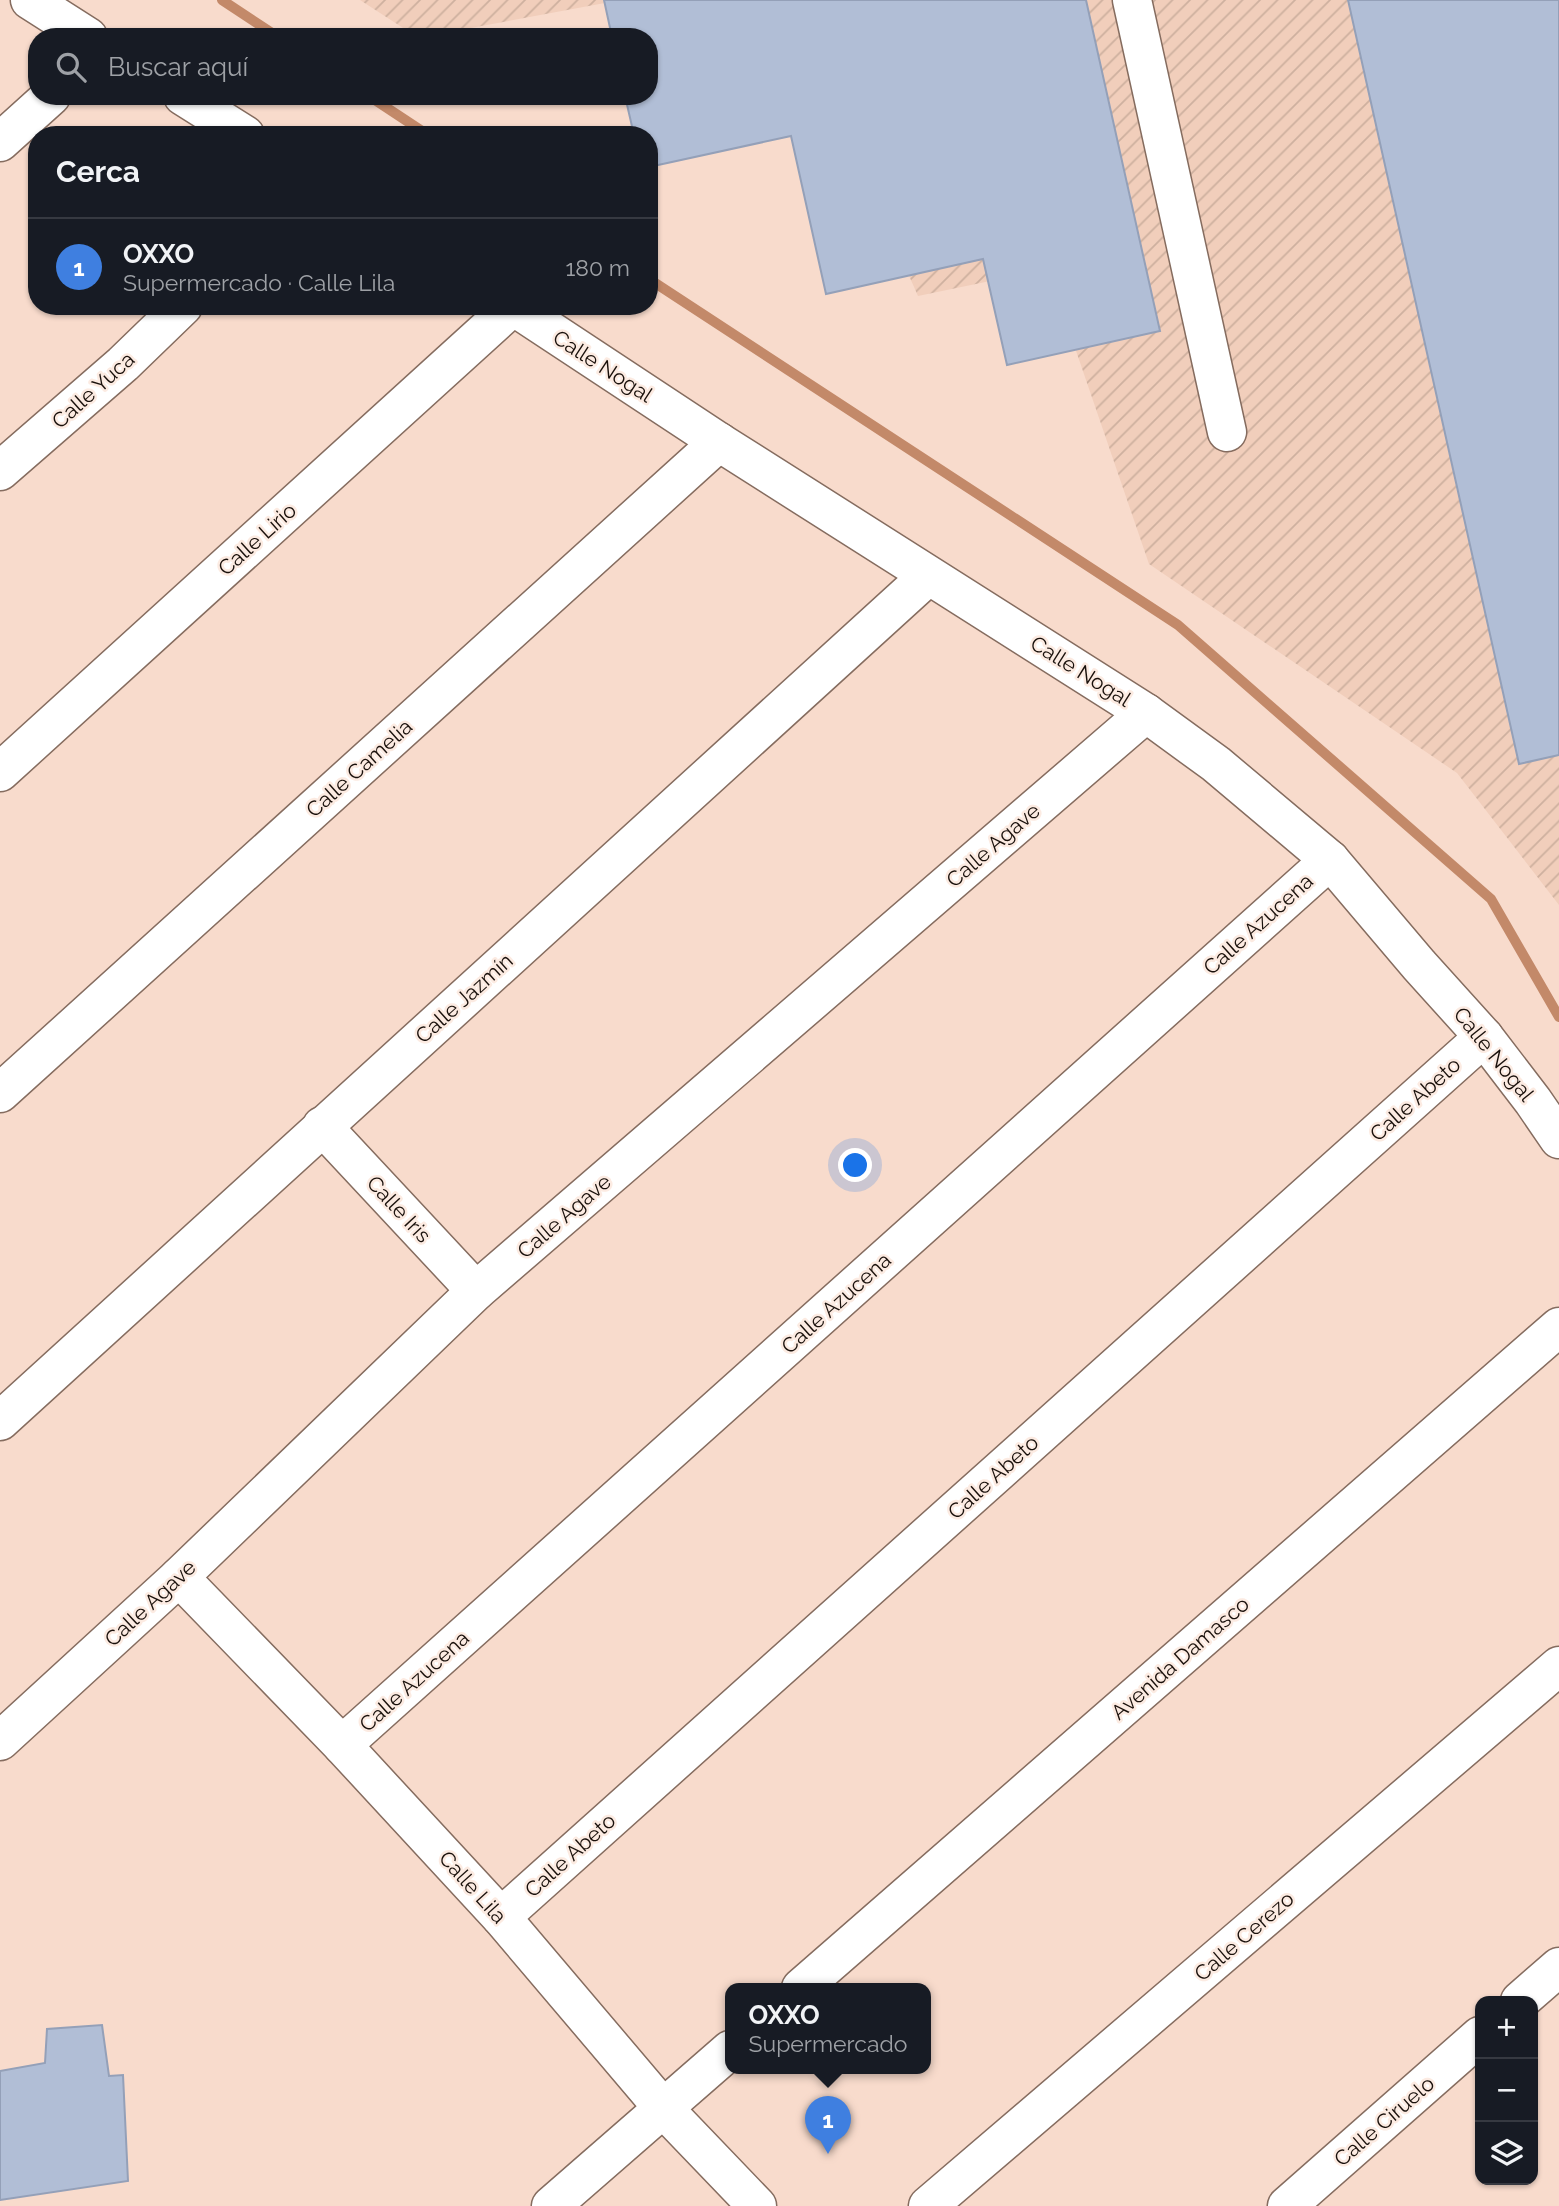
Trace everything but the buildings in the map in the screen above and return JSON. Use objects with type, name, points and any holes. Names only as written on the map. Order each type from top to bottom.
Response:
[{"type":"street","points":[[30,0],[74,28]]},
{"type":"street","points":[[1132,0],[1227,432]]},
{"type":"street","points":[[0,142],[41,105]]},
{"type":"street","points":[[197,105],[230,126]]},
{"type":"street","name":"Calle Yuca","points":[[0,471],[123,364],[174,315]]},
{"type":"street","name":"Calle Lirio","points":[[0,772],[503,315]]},
{"type":"street","name":"Calle Nogal","points":[[527,315],[719,442],[1146,713],[1216,764],[1330,860],[1484,1037],[1559,1139]]},
{"type":"street","name":"Calle Camelia","points":[[0,1093],[719,442]]},
{"type":"street","name":"Calle Jazmín","points":[[0,1420],[929,576]]},
{"type":"street","name":"Calle Agave","points":[[0,1741],[179,1577],[477,1292],[1146,713]]},
{"type":"street","name":"Calle Azucena","points":[[342,1745],[1330,860]]},
{"type":"street","name":"Calle Abeto","points":[[501,1917],[1484,1037]]},
{"type":"street","name":"Calle Iris","points":[[323,1126],[477,1292]]},
{"type":"street","name":"Avenida Damasco","points":[[807,1983],[1559,1328]]},
{"type":"street","name":"Calle Lila","points":[[179,1577],[342,1745],[501,1917],[663,2108],[757,2206]]},
{"type":"street","name":"Calle Cerezo","points":[[928,2206],[1559,1666]]},
{"type":"street","points":[[1526,1996],[1559,1967]]},
{"type":"street","name":"Calle Ciruelo","points":[[1287,2206],[1475,2040]]},
{"type":"street","points":[[551,2206],[725,2054]]},
{"type":"shaded area","points":[[360,0],[621,0],[470,28],[403,28]]},
{"type":"shaded area","points":[[787,0],[1559,0],[1559,905],[1457,773],[1149,564],[1048,269],[918,296]]},
{"type":"waterway","points":[[222,0],[264,28]]},
{"type":"waterway","points":[[383,105],[414,126]]},
{"type":"waterway","points":[[658,285],[1178,625],[1491,899],[1559,1017]]},
{"type":"place","name":"OXXO","points":[[828,2154]]}]
